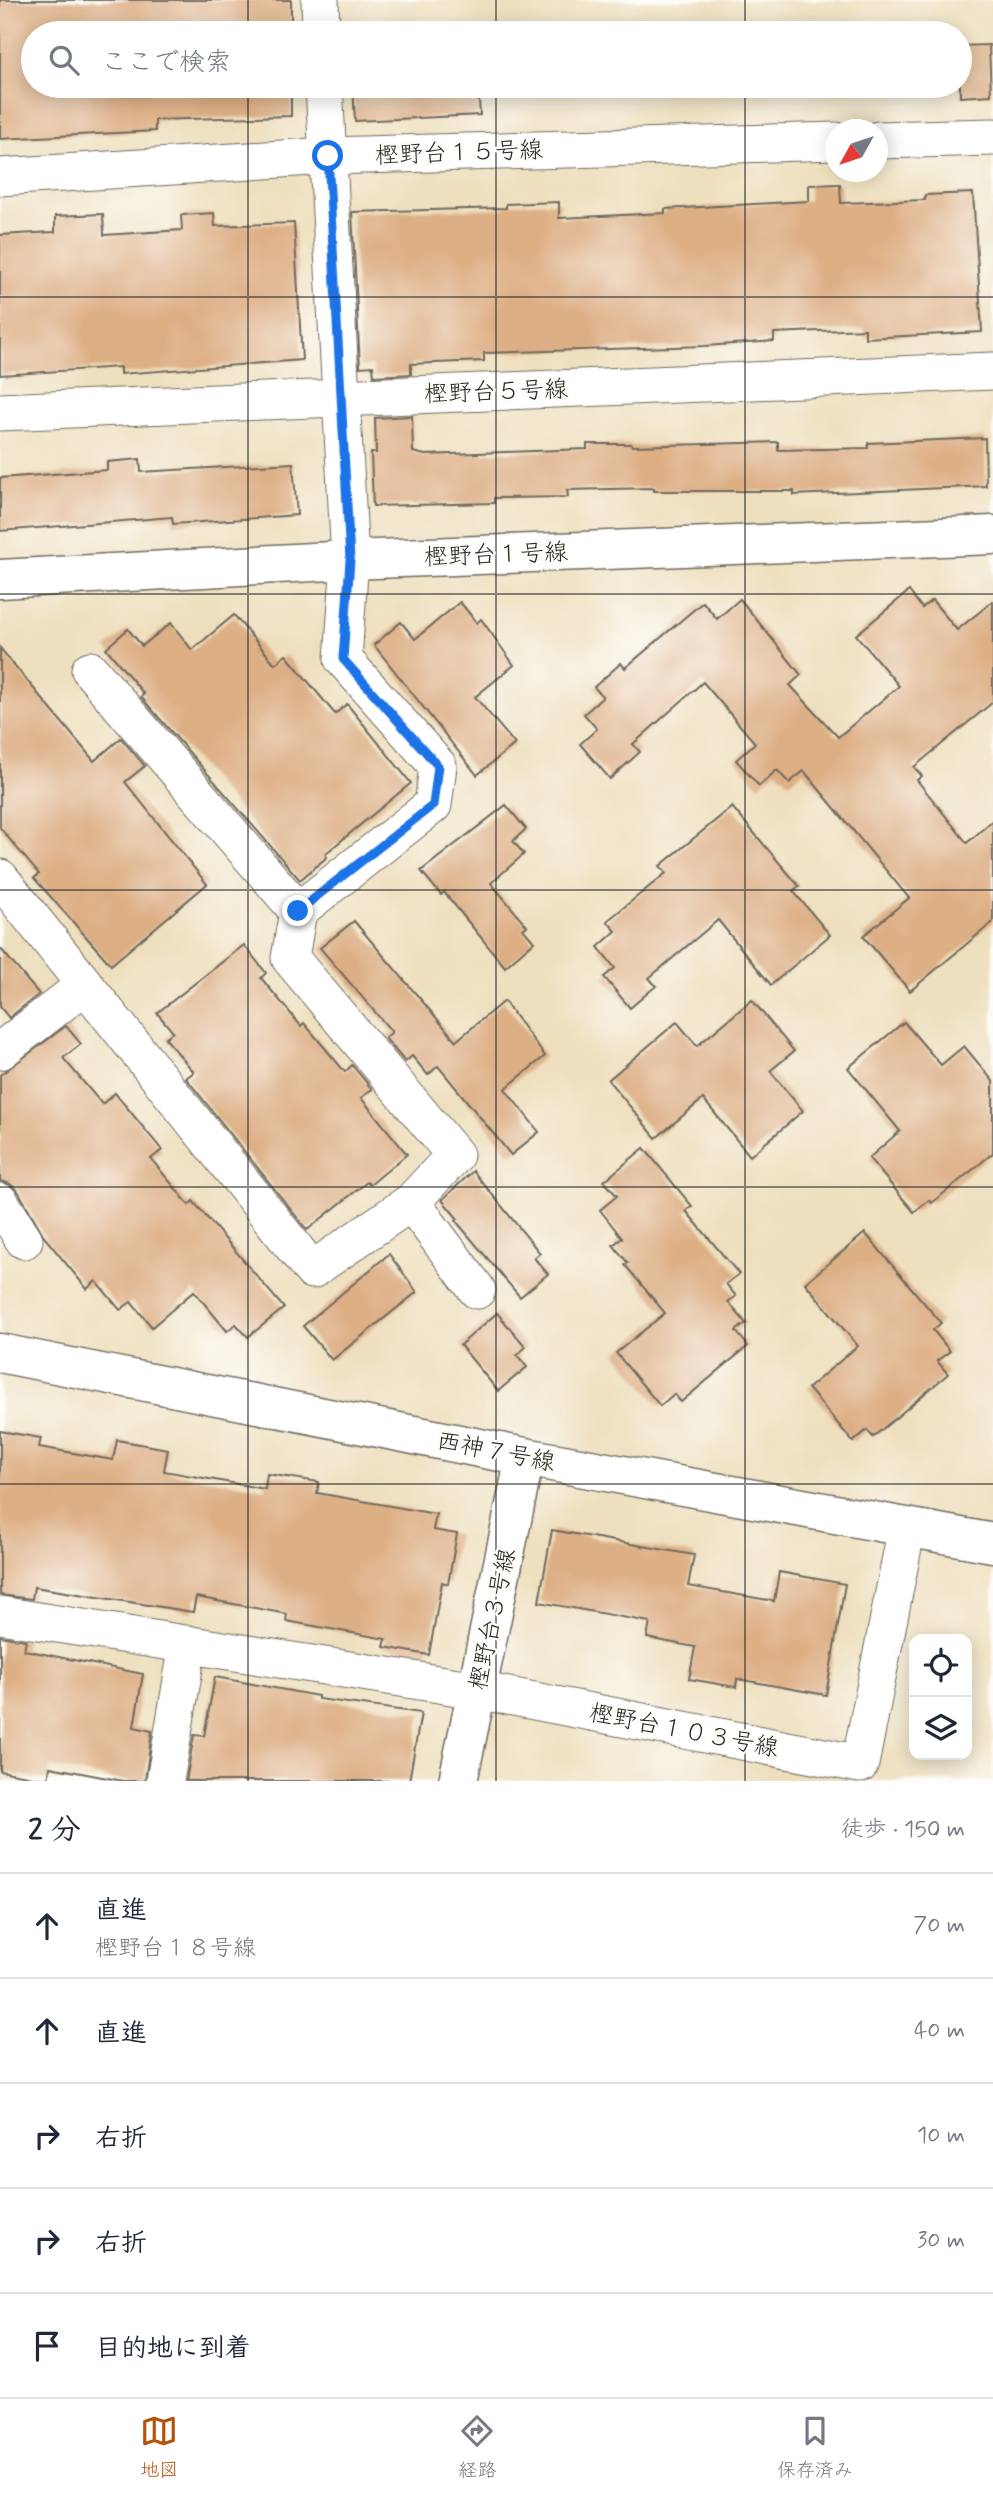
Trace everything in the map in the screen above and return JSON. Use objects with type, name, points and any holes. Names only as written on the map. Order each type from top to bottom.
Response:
[{"type":"street","points":[[320,0],[321,21]]},
{"type":"street","points":[[0,878],[312,1270],[411,1202],[455,1155],[290,958],[298,911],[433,805],[438,766],[343,659],[350,560],[325,98]]},
{"type":"street","points":[[888,140],[993,136]]},
{"type":"street","name":"樫野台１５号線","points":[[0,177],[328,156],[825,141]]},
{"type":"street","name":"樫野台５号線","points":[[0,412],[993,370]]},
{"type":"street","name":"樫野台１号線","points":[[0,579],[350,560],[993,535]]},
{"type":"street","points":[[90,670],[298,911]]},
{"type":"street","points":[[0,1051],[84,986]]},
{"type":"street","points":[[0,1202],[24,1240]]},
{"type":"street","points":[[411,1202],[477,1290]]},
{"type":"street","name":"西神７号線","points":[[0,1353],[525,1457],[993,1543]]},
{"type":"street","name":"樫野台３号線","points":[[458,1781],[525,1457]]},
{"type":"street","name":"樫野台１０３号線","points":[[477,1690],[860,1764],[907,1527]]},
{"type":"street","points":[[0,1615],[477,1690]]},
{"type":"street","points":[[165,1781],[188,1644]]},
{"type":"building","points":[[0,0],[291,0],[291,21],[21,21],[21,98],[291,98],[291,116],[155,120],[155,131],[0,139]]},
{"type":"building","points":[[989,45],[991,95],[972,96],[972,46]]},
{"type":"building","points":[[354,98],[479,98],[480,115],[355,121]]},
{"type":"building","points":[[840,184],[841,203],[925,200],[925,195],[973,193],[982,332],[865,338],[865,329],[774,333],[774,341],[705,346],[484,353],[484,361],[411,364],[411,374],[374,376],[373,366],[360,367],[352,212],[506,208],[506,204],[559,202],[559,218],[665,213],[665,209],[809,201],[809,185]]},
{"type":"building","points":[[214,213],[215,226],[294,223],[302,360],[120,374],[120,367],[0,375],[0,235],[55,232],[55,216],[103,214],[104,235],[182,230],[181,215]]},
{"type":"building","points":[[412,416],[413,452],[425,455],[587,449],[587,444],[632,446],[778,442],[778,450],[868,448],[868,443],[985,438],[986,486],[794,495],[794,491],[654,491],[654,488],[567,490],[568,497],[494,498],[494,503],[373,506],[371,453],[376,453],[375,418]]},
{"type":"building","points":[[140,459],[141,472],[293,463],[297,515],[173,524],[172,517],[0,531],[0,478],[107,470],[107,462]]},
{"type":"building","points":[[909,591],[922,608],[932,600],[957,630],[993,601],[993,702],[914,767],[922,776],[917,780],[967,843],[993,820],[993,922],[910,991],[863,936],[909,898],[804,771],[789,783],[777,770],[759,786],[736,760],[755,743],[703,682],[633,744],[640,752],[610,779],[580,744],[597,729],[584,714],[603,697],[594,687],[621,663],[625,668],[703,602],[717,619],[740,599],[801,675],[790,685],[838,737],[899,686],[856,635]]},
{"type":"building","points":[[460,602],[477,623],[481,619],[514,665],[475,697],[515,744],[477,775],[374,645],[401,622],[415,639]]},
{"type":"building","points":[[234,615],[275,664],[286,655],[335,714],[347,704],[411,783],[325,854],[327,857],[300,880],[141,697],[144,694],[106,648],[128,629],[142,646],[171,623],[192,650]]},
{"type":"building","points":[[0,648],[94,761],[121,738],[145,766],[125,782],[207,884],[111,965],[34,878],[39,874],[0,828]]},
{"type":"building","points":[[506,805],[526,829],[513,841],[524,854],[491,883],[527,926],[523,929],[534,942],[505,967],[444,892],[441,895],[421,871]]},
{"type":"building","points":[[732,807],[799,886],[793,891],[830,935],[771,985],[718,920],[649,978],[656,986],[630,1008],[604,977],[615,968],[598,947],[616,931],[607,921],[666,873],[660,866]]},
{"type":"building","points":[[354,921],[456,1041],[504,1001],[545,1056],[505,1089],[539,1132],[511,1155],[438,1066],[428,1075],[412,1056],[405,1062],[385,1038],[392,1032],[320,948]]},
{"type":"building","points":[[244,945],[266,973],[261,978],[301,1026],[304,1023],[345,1072],[352,1065],[372,1089],[361,1098],[407,1154],[370,1185],[367,1182],[307,1230],[186,1078],[194,1072],[165,1038],[173,1032],[157,1013]]},
{"type":"building","points":[[0,948],[39,994],[9,1018],[0,1007]]},
{"type":"building","points":[[752,1000],[794,1051],[770,1071],[803,1111],[750,1156],[703,1099],[656,1138],[608,1080],[677,1022],[697,1046]]},
{"type":"building","points":[[904,1022],[941,1065],[964,1046],[993,1081],[993,1153],[932,1203],[929,1200],[914,1212],[869,1158],[900,1131],[848,1068]]},
{"type":"building","points":[[66,1026],[81,1044],[63,1058],[102,1104],[115,1093],[162,1150],[151,1159],[189,1205],[193,1201],[284,1308],[248,1337],[236,1324],[227,1331],[194,1291],[152,1327],[131,1302],[120,1310],[96,1281],[87,1289],[45,1238],[18,1191],[10,1184],[0,1181],[0,1075]]},
{"type":"building","points":[[644,1148],[692,1206],[686,1211],[739,1274],[726,1284],[736,1296],[728,1302],[746,1323],[736,1331],[748,1346],[681,1402],[674,1394],[660,1406],[616,1353],[665,1313],[625,1265],[628,1263],[613,1245],[622,1238],[600,1210],[617,1196],[604,1181]]},
{"type":"building","points":[[473,1171],[540,1253],[534,1258],[548,1274],[520,1297],[456,1221],[458,1219],[442,1200]]},
{"type":"building","points":[[865,1233],[941,1323],[933,1330],[950,1351],[937,1361],[948,1374],[873,1437],[867,1430],[853,1442],[808,1388],[858,1346],[805,1283]]},
{"type":"building","points":[[389,1254],[417,1292],[332,1360],[303,1326]]},
{"type":"building","points":[[497,1313],[526,1347],[517,1355],[527,1367],[498,1391],[460,1345]]},
{"type":"building","points":[[0,1431],[41,1438],[39,1447],[113,1460],[117,1440],[168,1449],[164,1471],[265,1489],[267,1474],[319,1482],[317,1493],[436,1514],[433,1530],[457,1534],[448,1584],[442,1582],[429,1655],[384,1647],[386,1639],[286,1621],[287,1614],[196,1597],[193,1612],[34,1587],[32,1599],[0,1595]]},
{"type":"building","points":[[552,1530],[694,1555],[688,1586],[774,1601],[779,1572],[845,1584],[826,1695],[737,1679],[736,1687],[689,1679],[695,1647],[647,1638],[650,1622],[539,1602]]},
{"type":"building","points":[[0,1636],[26,1640],[24,1650],[143,1674],[134,1727],[152,1731],[145,1781],[123,1781],[50,1767],[48,1780],[0,1771]]},
{"type":"building","points":[[215,1677],[318,1696],[318,1699],[421,1713],[409,1781],[186,1781],[194,1735],[204,1736]]},
{"type":"route","points":[[298,911],[433,805],[438,766],[343,659],[350,560],[328,156]]}]
